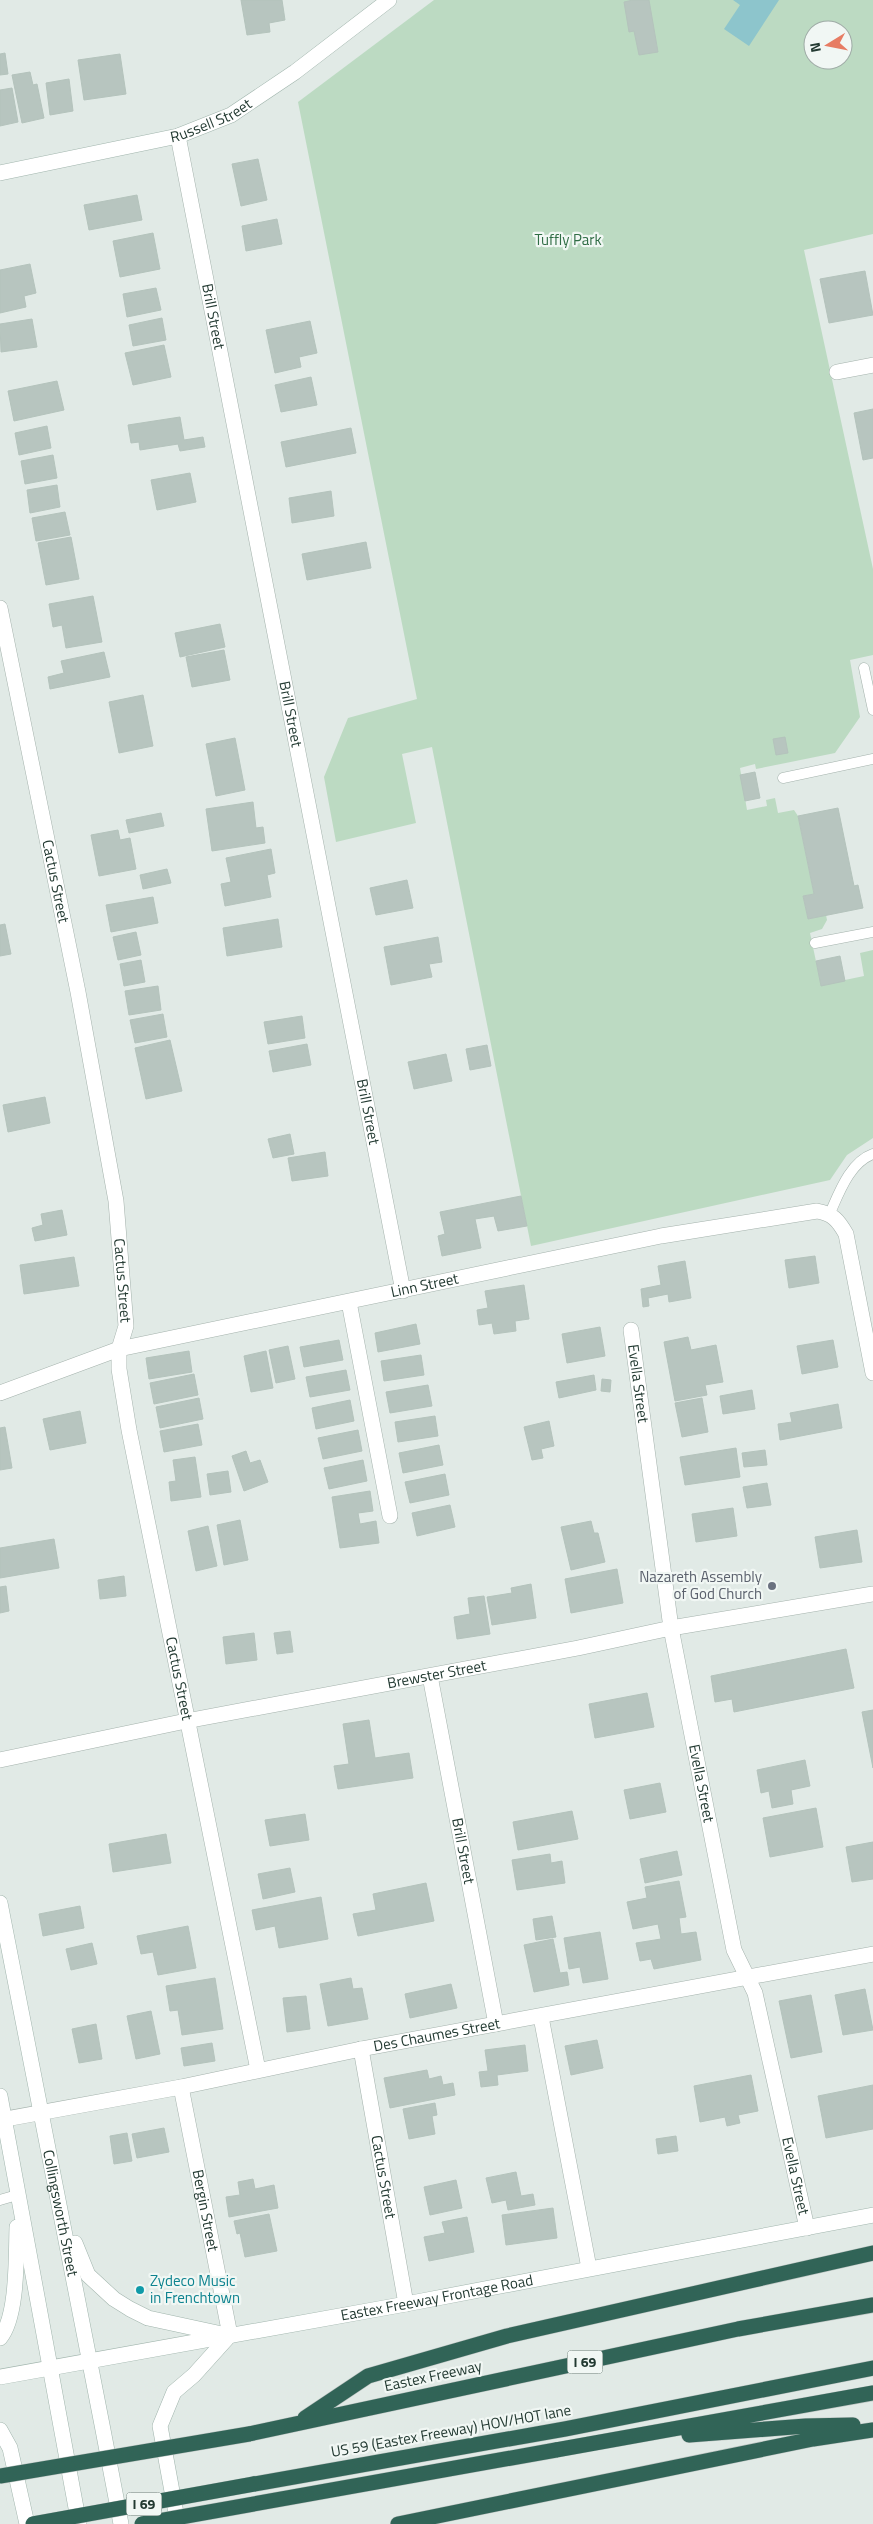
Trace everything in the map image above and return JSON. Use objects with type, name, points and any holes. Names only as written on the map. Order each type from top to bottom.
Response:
[{"type":"highway","points":[[298,2423],[368,2376],[507,2336],[873,2253]]},
{"type":"highway","name":"Eastex Freeway","points":[[0,2476],[249,2434],[738,2329],[873,2305]]},
{"type":"highway","name":"US 59 (Eastex Freeway) HOV/HOT lane","points":[[33,2524],[565,2429],[873,2368]]},
{"type":"highway","name":"I 69","points":[[142,2524],[873,2393]]},
{"type":"highway","points":[[556,2450],[691,2435],[806,2426],[873,2425]]},
{"type":"highway","points":[[398,2524],[813,2439],[873,2430]]},
{"type":"street","name":"Russell Street","points":[[0,173],[178,136],[231,115],[295,72],[389,0]]},
{"type":"street","name":"Brill Street","points":[[178,136],[403,1291]]},
{"type":"street","points":[[837,372],[873,365]]},
{"type":"street","name":"Cactus Street","points":[[0,608],[76,983],[116,1202],[126,1326],[119,1349],[119,1369],[129,1430],[186,1721],[258,2070]]},
{"type":"street","name":"Linn Street","points":[[0,1393],[119,1349],[661,1236],[817,1211],[830,1214]]},
{"type":"street","points":[[830,1214],[840,1222],[846,1234],[871,1350],[873,1374]]},
{"type":"street","points":[[350,1302],[390,1516]]},
{"type":"street","name":"Evella Street","points":[[632,1330],[671,1628],[734,1950],[755,1993],[807,2228]]},
{"type":"street","name":"Brewster Street","points":[[0,1760],[186,1721],[578,1648],[671,1628],[873,1594]]},
{"type":"street","name":"Brill Street","points":[[430,1676],[496,2024]]},
{"type":"street","name":"Collingsworth Street","points":[[0,1904],[91,2361],[121,2524]]},
{"type":"street","name":"Des Chaumes Street","points":[[2,2119],[181,2087],[361,2049],[873,1954]]},
{"type":"street","points":[[541,2017],[589,2268]]},
{"type":"street","name":"Cactus Street","points":[[361,2049],[406,2304]]},
{"type":"street","name":"Bergin Street","points":[[181,2087],[230,2335]]},
{"type":"street","points":[[0,2096],[2,2119],[79,2524]]},
{"type":"street","points":[[0,2338],[4,2334],[12,2308],[17,2195]]},
{"type":"street","points":[[61,2208],[88,2275],[114,2299],[148,2318],[230,2335],[194,2376],[174,2392],[160,2426],[178,2524]]},
{"type":"street","name":"Eastex Freeway Frontage Road","points":[[0,2377],[406,2304],[873,2215]]},
{"type":"street","points":[[0,2430],[10,2448],[27,2524]]},
{"type":"lane","points":[[864,668],[873,710]]},
{"type":"lane","points":[[782,778],[873,759]]},
{"type":"lane","points":[[815,943],[873,932]]},
{"type":"lane","points":[[830,1214],[846,1179],[866,1156],[873,1154]]},
{"type":"lane","points":[[0,2200],[17,2195]]},
{"type":"green space","name":"Tuffly Park","points":[[434,0],[873,0],[873,234],[804,250],[873,569],[873,655],[850,660],[860,717],[835,753],[756,769],[755,764],[740,768],[747,810],[767,806],[766,800],[775,798],[778,813],[794,810],[798,816],[814,894],[803,896],[808,919],[826,915],[827,920],[822,929],[810,933],[821,985],[864,976],[860,953],[873,950],[873,1138],[847,1155],[830,1180],[531,1246],[432,747],[402,754],[416,823],[336,842],[324,777],[348,718],[417,699],[298,102]]},
{"type":"water","points":[[733,0],[779,0],[749,46],[724,29],[740,5]]},
{"type":"building","points":[[241,0],[282,0],[285,20],[269,23],[270,32],[247,35]]},
{"type":"building","points":[[649,0],[658,52],[639,55],[634,31],[629,32],[624,2]]},
{"type":"building","points":[[5,53],[8,74],[0,75],[0,54]]},
{"type":"building","points":[[120,54],[126,94],[84,100],[78,60]]},
{"type":"building","points":[[30,72],[33,85],[37,84],[44,118],[22,123],[12,75]]},
{"type":"building","points":[[69,79],[73,111],[50,115],[46,83]]},
{"type":"building","points":[[12,88],[18,122],[0,126],[0,90]]},
{"type":"building","points":[[258,159],[267,200],[241,206],[232,164]]},
{"type":"building","points":[[137,195],[142,220],[89,230],[84,205]]},
{"type":"building","points":[[277,219],[282,244],[246,251],[242,226]]},
{"type":"building","points":[[153,233],[160,269],[120,277],[113,241]]},
{"type":"building","points":[[30,264],[36,293],[24,296],[26,307],[0,313],[0,270]]},
{"type":"building","points":[[865,271],[873,315],[829,323],[820,279]]},
{"type":"building","points":[[156,288],[161,310],[127,317],[123,294]]},
{"type":"building","points":[[162,318],[166,340],[133,346],[129,325]]},
{"type":"building","points":[[32,319],[37,347],[1,352],[0,324]]},
{"type":"building","points":[[310,321],[317,353],[299,357],[301,367],[275,373],[266,330]]},
{"type":"building","points":[[164,345],[171,377],[133,385],[125,353]]},
{"type":"building","points":[[311,377],[317,405],[281,412],[275,385]]},
{"type":"building","points":[[57,381],[64,410],[14,421],[8,391]]},
{"type":"building","points":[[873,409],[873,458],[863,460],[854,413]]},
{"type":"building","points":[[180,417],[184,440],[203,437],[205,447],[180,451],[178,444],[140,450],[139,442],[131,443],[128,425]]},
{"type":"building","points":[[47,426],[51,448],[19,455],[15,433]]},
{"type":"building","points":[[351,428],[356,453],[286,467],[281,442]]},
{"type":"building","points":[[53,455],[57,478],[25,484],[21,461]]},
{"type":"building","points":[[190,473],[196,502],[157,510],[151,480]]},
{"type":"building","points":[[57,485],[60,507],[30,513],[27,490]]},
{"type":"building","points":[[331,491],[334,516],[292,523],[289,498]]},
{"type":"building","points":[[65,512],[70,535],[36,541],[32,518]]},
{"type":"building","points":[[71,537],[79,579],[46,585],[38,543]]},
{"type":"building","points":[[366,542],[371,568],[307,580],[302,554]]},
{"type":"building","points":[[93,596],[102,642],[66,648],[62,625],[53,627],[49,604]]},
{"type":"building","points":[[220,624],[225,647],[180,657],[175,633]]},
{"type":"building","points":[[224,650],[230,680],[192,687],[186,657]]},
{"type":"building","points":[[104,652],[110,677],[50,689],[48,677],[64,673],[61,661]]},
{"type":"building","points":[[143,695],[153,746],[119,753],[109,702]]},
{"type":"building","points":[[785,737],[788,753],[776,755],[773,739]]},
{"type":"building","points":[[235,738],[245,790],[216,796],[206,744]]},
{"type":"building","points":[[755,772],[760,798],[745,801],[740,775]]},
{"type":"building","points":[[253,802],[256,828],[263,827],[265,843],[212,851],[206,809]]},
{"type":"building","points":[[838,808],[854,886],[858,885],[863,908],[808,919],[803,896],[814,894],[798,816]]},
{"type":"building","points":[[161,813],[164,826],[129,833],[126,820]]},
{"type":"building","points":[[118,830],[120,840],[130,838],[136,869],[99,876],[91,835]]},
{"type":"building","points":[[271,849],[275,873],[267,875],[271,897],[225,906],[221,884],[231,882],[226,858]]},
{"type":"building","points":[[167,869],[171,883],[143,889],[140,875]]},
{"type":"building","points":[[407,880],[413,908],[376,915],[370,888]]},
{"type":"building","points":[[153,897],[158,923],[111,932],[106,905]]},
{"type":"building","points":[[278,919],[282,947],[227,956],[223,928]]},
{"type":"building","points":[[5,924],[11,954],[0,956],[0,925]]},
{"type":"building","points":[[136,932],[141,955],[118,960],[113,937]]},
{"type":"building","points":[[438,937],[442,962],[429,964],[432,977],[391,985],[384,947]]},
{"type":"building","points":[[840,956],[845,981],[821,986],[816,961]]},
{"type":"building","points":[[141,960],[145,982],[124,986],[120,964]]},
{"type":"building","points":[[158,986],[161,1010],[129,1015],[125,991]]},
{"type":"building","points":[[163,1014],[167,1037],[135,1043],[130,1020]]},
{"type":"building","points":[[302,1016],[305,1038],[268,1044],[264,1022]]},
{"type":"building","points":[[170,1040],[182,1091],[146,1099],[135,1048]]},
{"type":"building","points":[[307,1044],[311,1065],[273,1072],[269,1051]]},
{"type":"building","points":[[487,1045],[491,1066],[470,1070],[466,1049]]},
{"type":"building","points":[[446,1054],[452,1081],[414,1089],[408,1062]]},
{"type":"building","points":[[45,1097],[50,1123],[8,1132],[3,1105]]},
{"type":"building","points":[[290,1134],[294,1154],[273,1158],[268,1139]]},
{"type":"building","points":[[325,1152],[328,1176],[292,1181],[288,1158]]},
{"type":"building","points":[[521,1196],[527,1226],[498,1231],[494,1216],[475,1219],[481,1248],[442,1256],[438,1236],[445,1234],[440,1212]]},
{"type":"building","points":[[62,1210],[67,1235],[35,1241],[32,1228],[43,1225],[41,1214]]},
{"type":"building","points":[[815,1256],[819,1283],[789,1288],[785,1260]]},
{"type":"building","points":[[74,1257],[79,1286],[24,1294],[20,1265]]},
{"type":"building","points":[[685,1261],[691,1298],[669,1302],[668,1294],[648,1298],[649,1306],[643,1307],[641,1289],[661,1285],[658,1266]]},
{"type":"building","points":[[524,1285],[529,1319],[515,1321],[516,1331],[494,1334],[492,1323],[479,1325],[477,1310],[488,1308],[485,1291]]},
{"type":"building","points":[[416,1324],[420,1344],[378,1352],[375,1333]]},
{"type":"building","points":[[600,1327],[605,1356],[567,1363],[562,1334]]},
{"type":"building","points":[[688,1337],[691,1350],[716,1345],[723,1382],[705,1385],[707,1395],[675,1401],[664,1342]]},
{"type":"building","points":[[339,1340],[343,1360],[304,1367],[300,1347]]},
{"type":"building","points":[[833,1340],[838,1367],[802,1374],[797,1346]]},
{"type":"building","points":[[288,1346],[295,1379],[276,1383],[269,1350]]},
{"type":"building","points":[[189,1351],[192,1372],[149,1379],[146,1358]]},
{"type":"building","points":[[266,1351],[273,1388],[251,1392],[244,1356]]},
{"type":"building","points":[[421,1355],[424,1375],[384,1381],[381,1361]]},
{"type":"building","points":[[346,1370],[350,1390],[310,1397],[306,1377]]},
{"type":"building","points":[[194,1374],[198,1395],[154,1404],[150,1383]]},
{"type":"building","points":[[594,1375],[596,1390],[559,1398],[556,1382]]},
{"type":"building","points":[[602,1379],[611,1380],[610,1392],[601,1391]]},
{"type":"building","points":[[428,1385],[432,1406],[390,1413],[386,1392]]},
{"type":"building","points":[[752,1390],[755,1409],[723,1414],[720,1396]]},
{"type":"building","points":[[199,1398],[203,1419],[160,1428],[156,1407]]},
{"type":"building","points":[[702,1398],[708,1432],[682,1437],[675,1403]]},
{"type":"building","points":[[350,1400],[354,1421],[316,1429],[312,1408]]},
{"type":"building","points":[[838,1404],[842,1428],[780,1440],[778,1424],[792,1422],[790,1413]]},
{"type":"building","points":[[80,1411],[86,1443],[50,1450],[43,1419]]},
{"type":"building","points":[[435,1416],[438,1436],[398,1442],[395,1422]]},
{"type":"building","points":[[549,1421],[554,1446],[541,1449],[543,1458],[532,1460],[524,1427]]},
{"type":"building","points":[[198,1424],[202,1445],[164,1452],[160,1431]]},
{"type":"building","points":[[5,1427],[12,1468],[0,1470],[0,1428]]},
{"type":"building","points":[[358,1430],[362,1451],[323,1459],[318,1438]]},
{"type":"building","points":[[439,1445],[443,1465],[403,1473],[399,1453]]},
{"type":"building","points":[[736,1448],[740,1477],[685,1485],[680,1457]]},
{"type":"building","points":[[765,1450],[767,1465],[744,1467],[742,1453]]},
{"type":"building","points":[[246,1451],[250,1463],[260,1460],[268,1482],[244,1491],[232,1456]]},
{"type":"building","points":[[195,1457],[201,1497],[171,1501],[169,1482],[176,1481],[173,1460]]},
{"type":"building","points":[[363,1460],[367,1481],[329,1489],[324,1468]]},
{"type":"building","points":[[228,1471],[231,1492],[210,1495],[207,1474]]},
{"type":"building","points":[[445,1474],[449,1495],[410,1503],[405,1482]]},
{"type":"building","points":[[767,1483],[771,1505],[747,1508],[743,1487]]},
{"type":"building","points":[[370,1491],[373,1511],[358,1513],[360,1524],[376,1521],[379,1543],[340,1548],[332,1497]]},
{"type":"building","points":[[450,1505],[455,1527],[417,1536],[412,1513]]},
{"type":"building","points":[[733,1508],[737,1536],[696,1542],[692,1514]]},
{"type":"building","points":[[240,1520],[248,1560],[224,1565],[217,1525]]},
{"type":"building","points":[[591,1521],[594,1533],[598,1533],[605,1562],[571,1570],[561,1527]]},
{"type":"building","points":[[208,1526],[217,1566],[196,1571],[188,1531]]},
{"type":"building","points":[[857,1530],[862,1562],[820,1568],[815,1537]]},
{"type":"building","points":[[54,1539],[59,1568],[0,1578],[0,1548]]},
{"type":"building","points":[[617,1569],[623,1603],[571,1613],[565,1579]]},
{"type":"building","points":[[124,1576],[126,1596],[100,1599],[98,1580]]},
{"type":"building","points":[[531,1584],[536,1618],[492,1625],[487,1597],[512,1593],[511,1588]]},
{"type":"building","points":[[6,1586],[9,1611],[0,1613],[0,1587]]},
{"type":"building","points":[[484,1596],[490,1634],[457,1639],[454,1617],[470,1614],[468,1598]]},
{"type":"building","points":[[290,1631],[293,1652],[277,1654],[274,1633]]},
{"type":"building","points":[[254,1633],[257,1660],[226,1664],[223,1637]]},
{"type":"building","points":[[846,1649],[854,1688],[734,1712],[732,1699],[715,1702],[711,1676]]},
{"type":"building","points":[[647,1693],[654,1727],[595,1738],[589,1704]]},
{"type":"building","points":[[873,1710],[873,1768],[862,1712]]},
{"type":"building","points":[[369,1720],[375,1758],[409,1753],[413,1778],[338,1789],[334,1766],[349,1764],[343,1724]]},
{"type":"building","points":[[805,1760],[810,1786],[791,1790],[793,1804],[772,1808],[769,1791],[761,1793],[757,1770]]},
{"type":"building","points":[[660,1783],[666,1812],[630,1819],[624,1790]]},
{"type":"building","points":[[816,1808],[823,1847],[770,1857],[763,1818]]},
{"type":"building","points":[[572,1811],[578,1839],[518,1850],[513,1822]]},
{"type":"building","points":[[305,1814],[309,1840],[270,1846],[265,1820]]},
{"type":"building","points":[[166,1834],[171,1863],[113,1872],[109,1844]]},
{"type":"building","points":[[873,1842],[873,1879],[852,1882],[846,1847]]},
{"type":"building","points":[[677,1851],[682,1875],[645,1883],[640,1859]]},
{"type":"building","points":[[550,1854],[551,1863],[562,1861],[565,1883],[517,1890],[512,1860]]},
{"type":"building","points":[[290,1868],[295,1892],[263,1899],[258,1874]]},
{"type":"building","points":[[679,1881],[686,1917],[679,1918],[681,1934],[696,1932],[701,1960],[654,1969],[651,1959],[640,1961],[636,1943],[661,1939],[658,1924],[633,1929],[627,1902],[647,1898],[645,1887]]},
{"type":"building","points":[[426,1883],[434,1921],[358,1936],[353,1914],[376,1910],[373,1894]]},
{"type":"building","points":[[321,1897],[328,1939],[279,1948],[275,1926],[256,1930],[252,1910]]},
{"type":"building","points":[[80,1906],[84,1928],[43,1936],[39,1914]]},
{"type":"building","points":[[552,1916],[556,1937],[536,1940],[533,1919]]},
{"type":"building","points":[[188,1926],[196,1968],[158,1975],[153,1952],[141,1954],[137,1936]]},
{"type":"building","points":[[600,1932],[608,1979],[583,1983],[580,1967],[569,1969],[564,1938]]},
{"type":"building","points":[[553,1939],[560,1973],[567,1972],[569,1985],[534,1992],[524,1945]]},
{"type":"building","points":[[92,1943],[97,1964],[71,1970],[66,1949]]},
{"type":"building","points":[[215,1978],[223,2029],[182,2035],[178,2010],[170,2011],[166,1986]]},
{"type":"building","points":[[351,1978],[353,1989],[362,1988],[368,2019],[328,2026],[320,1984]]},
{"type":"building","points":[[451,1984],[457,2008],[410,2018],[405,1994]]},
{"type":"building","points":[[865,1989],[873,2030],[843,2035],[835,1995]]},
{"type":"building","points":[[811,1995],[822,2052],[791,2058],[779,2001]]},
{"type":"building","points":[[306,1996],[310,2029],[287,2032],[283,1998]]},
{"type":"building","points":[[151,2011],[160,2054],[136,2059],[127,2016]]},
{"type":"building","points":[[96,2024],[102,2059],[79,2063],[72,2029]]},
{"type":"building","points":[[597,2040],[603,2068],[571,2075],[565,2046]]},
{"type":"building","points":[[212,2043],[215,2061],[184,2066],[181,2048]]},
{"type":"building","points":[[525,2045],[528,2071],[497,2075],[498,2085],[481,2087],[479,2072],[488,2071],[485,2050]]},
{"type":"building","points":[[427,2070],[429,2079],[441,2076],[443,2085],[453,2083],[455,2095],[390,2108],[384,2078]]},
{"type":"building","points":[[751,2075],[758,2111],[738,2115],[740,2123],[727,2126],[725,2117],[700,2122],[694,2086]]},
{"type":"building","points":[[873,2085],[873,2129],[826,2138],[818,2096]]},
{"type":"building","points":[[435,2103],[437,2115],[432,2116],[435,2134],[409,2139],[403,2109]]},
{"type":"building","points":[[164,2128],[169,2152],[137,2158],[132,2134]]},
{"type":"building","points":[[127,2133],[132,2161],[114,2164],[110,2136]]},
{"type":"building","points":[[676,2136],[678,2151],[658,2154],[656,2139]]},
{"type":"building","points":[[516,2172],[521,2196],[533,2194],[535,2205],[508,2210],[506,2200],[492,2203],[486,2178]]},
{"type":"building","points":[[253,2179],[255,2189],[274,2185],[278,2208],[229,2217],[226,2197],[240,2195],[238,2182]]},
{"type":"building","points":[[456,2180],[462,2208],[430,2215],[424,2187]]},
{"type":"building","points":[[553,2208],[557,2238],[506,2245],[502,2215]]},
{"type":"building","points":[[269,2214],[277,2251],[245,2257],[240,2233],[237,2234],[234,2221]]},
{"type":"building","points":[[467,2217],[474,2252],[429,2261],[424,2237],[445,2233],[442,2222]]},
{"type":"place","name":"Nazareth Assembly of God Church","points":[[772,1586]]},
{"type":"place","name":"Zydeco Music in Frenchtown","points":[[140,2290]]}]
